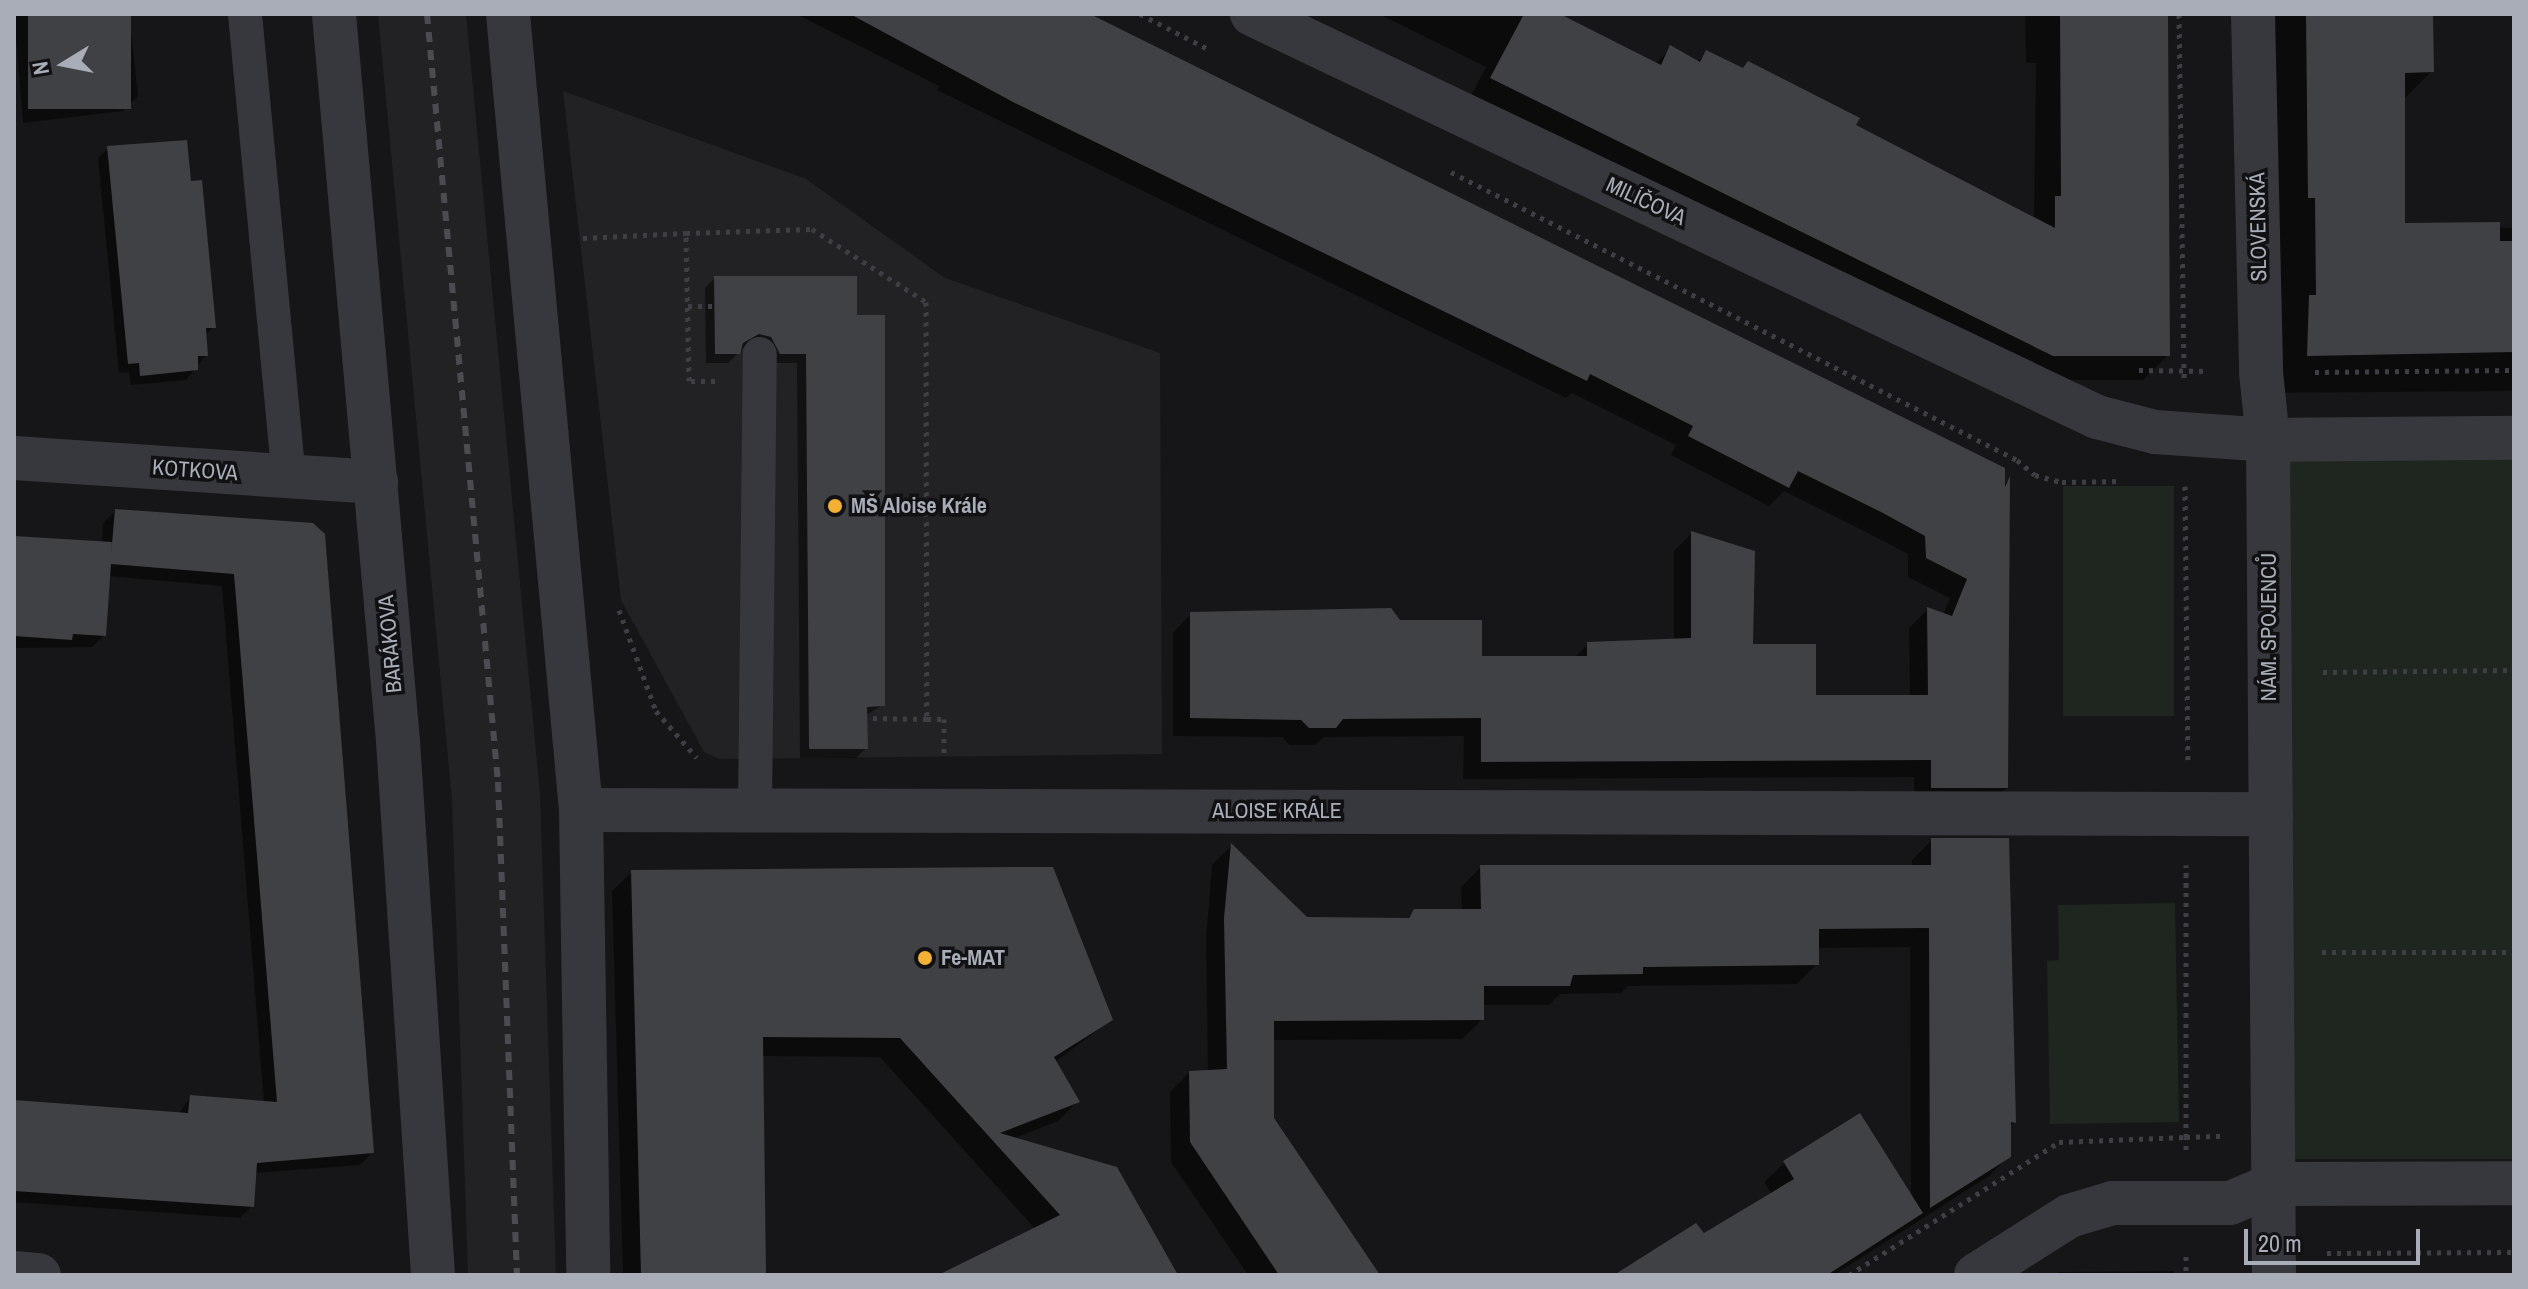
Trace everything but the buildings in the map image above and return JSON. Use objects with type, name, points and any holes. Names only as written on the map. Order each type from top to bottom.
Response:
[{"type":"street","name":"BARÁKOVA","points":[[334,14],[376,482],[433,1275]]},
{"type":"street","points":[[508,14],[581,810],[588,1275]]},
{"type":"street","name":"MILÍČOVA","points":[[1252,14],[2040,389],[2128,426],[2185,434]]},
{"type":"street","name":"SLOVENSKÁ","points":[[2253,14],[2261,372],[2268,440]]},
{"type":"street","points":[[2185,434],[2268,440],[2514,438]]},
{"type":"street","name":"NÁM. SPOJENCŮ","points":[[2268,440],[2276,1184],[2274,1275]]},
{"type":"street","name":"KOTKOVA","points":[[14,458],[376,482]]},
{"type":"street","name":"ALOISE KRÁLE","points":[[581,810],[754,790],[1973,812],[2271,814]]},
{"type":"street","points":[[1976,1275],[2069,1216],[2113,1203],[2230,1203],[2276,1184],[2514,1183]]},
{"type":"street","points":[[14,1273],[39,1275]]},
{"type":"lane","points":[[245,14],[289,476]]},
{"type":"lane","points":[[754,790],[760,368]]},
{"type":"path","points":[[1140,14],[1225,57]]},
{"type":"path","points":[[2176,764],[2188,763],[2179,14]]},
{"type":"path","points":[[1437,165],[2017,460],[2035,475],[2062,482],[2139,480]]},
{"type":"path","points":[[570,238],[812,229],[926,302],[927,719],[868,718]]},
{"type":"path","points":[[686,233],[689,381],[760,368]]},
{"type":"path","points":[[688,306],[714,306]]},
{"type":"path","points":[[2134,370],[2514,370]]},
{"type":"path","points":[[613,594],[656,711],[702,763],[723,770],[754,790]]},
{"type":"path","points":[[2270,672],[2514,670]]},
{"type":"path","points":[[1849,1275],[2059,1142],[2186,1137],[2186,856]]},
{"type":"path","points":[[2273,952],[2514,952]]},
{"type":"shaded area","points":[[378,14],[466,14],[540,794],[556,1275],[468,1275],[452,800]]},
{"type":"shaded area","points":[[563,91],[806,179],[945,278],[1160,353],[1162,754],[719,759],[704,752],[621,600]]},
{"type":"shaded area","points":[[2280,458],[2514,458],[2514,1159],[2280,1159]]},
{"type":"shaded area","points":[[2063,486],[2174,486],[2174,716],[2063,716]]},
{"type":"shaded area","points":[[2175,903],[2179,1122],[2050,1124],[2047,961],[2059,960],[2058,905]]},
{"type":"railway","points":[[427,14],[498,782],[517,1275]]},
{"type":"place","name":"MŠ Aloise Krále","points":[[835,506]]},
{"type":"place","name":"Fe-MAT","points":[[925,958]]}]
